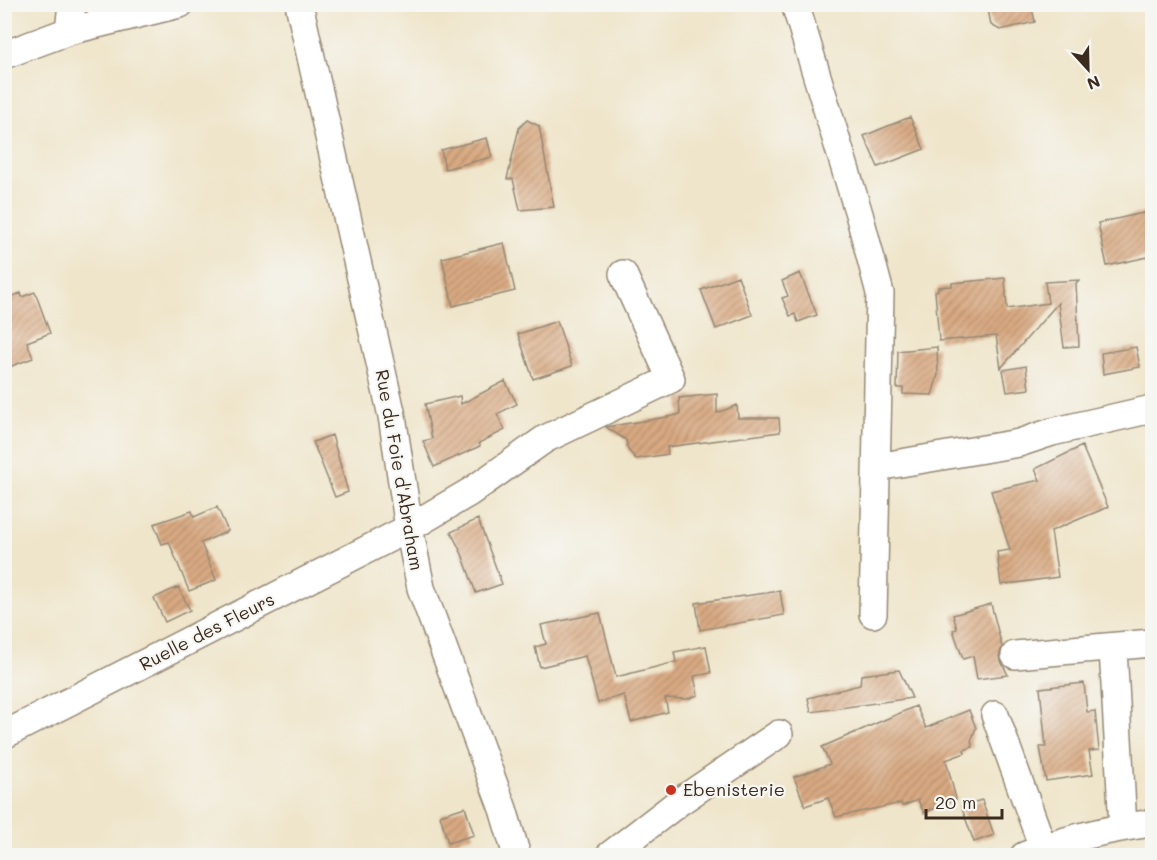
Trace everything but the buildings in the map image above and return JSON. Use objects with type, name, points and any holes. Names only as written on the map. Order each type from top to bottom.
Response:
[{"type":"street","points":[[69,32],[72,4]]},
{"type":"street","points":[[4,55],[69,32],[180,4]]},
{"type":"street","name":"Rue du Foie d'Abraham","points":[[299,4],[392,416],[408,528],[421,588],[503,809],[517,855]]},
{"type":"street","points":[[795,4],[859,214],[880,293],[873,614]]},
{"type":"street","name":"Ruelle des Fleurs","points":[[4,735],[408,528],[470,492],[545,439],[671,379],[623,274]]},
{"type":"street","points":[[877,467],[1019,443],[1052,432],[1152,409]]},
{"type":"street","points":[[1015,655],[1113,649],[1152,643]]},
{"type":"street","points":[[1113,649],[1123,827]]},
{"type":"street","points":[[995,715],[1038,853],[1123,827],[1152,823]]},
{"type":"street","points":[[609,855],[679,802],[779,734]]},
{"type":"place","name":"Ebenisterie","points":[[671,790]]}]
